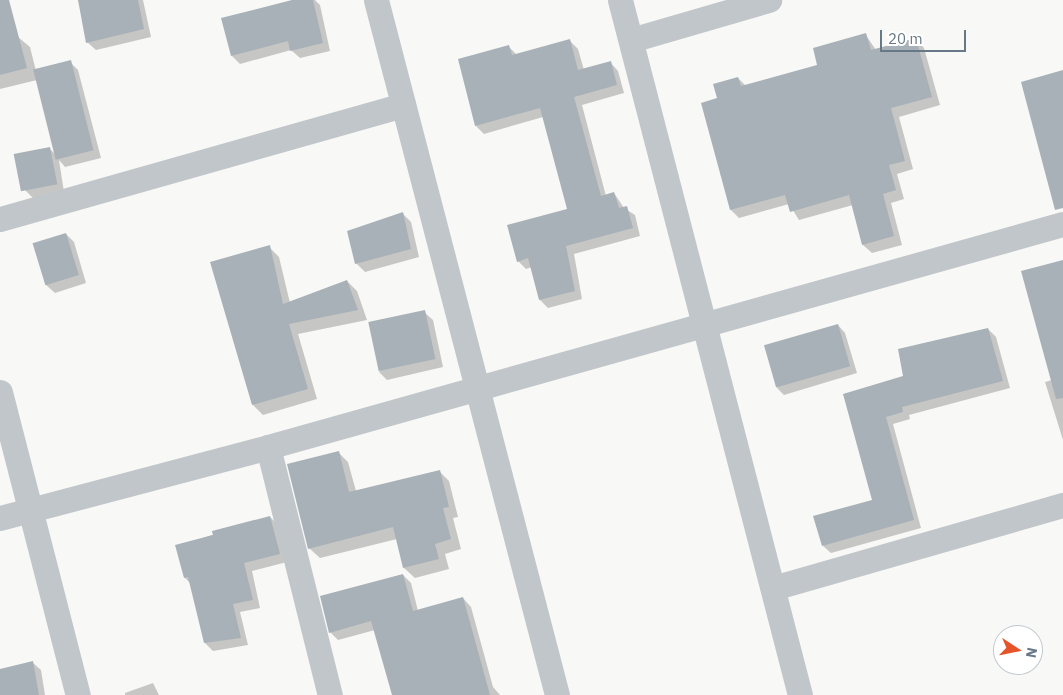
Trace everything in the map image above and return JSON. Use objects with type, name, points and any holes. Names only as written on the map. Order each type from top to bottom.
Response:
[{"type":"street","points":[[376,0],[557,695]]},
{"type":"street","points":[[620,0],[800,695]]},
{"type":"street","points":[[631,40],[768,0]]},
{"type":"street","points":[[0,219],[403,105]]},
{"type":"street","points":[[0,518],[268,447],[1063,224]]},
{"type":"street","points":[[0,392],[78,695]]},
{"type":"street","points":[[268,447],[330,695]]},
{"type":"street","points":[[772,588],[1063,505]]},
{"type":"building","points":[[0,0],[9,0],[27,68],[0,75]]},
{"type":"building","points":[[78,0],[138,0],[144,29],[86,43]]},
{"type":"building","points":[[292,0],[313,0],[323,43],[290,51],[288,41],[231,56],[221,18]]},
{"type":"building","points":[[866,33],[871,50],[916,38],[932,97],[891,108],[905,161],[889,165],[896,190],[883,194],[894,236],[862,245],[849,195],[790,212],[785,195],[730,210],[701,103],[717,98],[713,84],[738,77],[741,86],[817,65],[813,48]]},
{"type":"building","points":[[570,39],[578,70],[611,61],[617,85],[574,97],[601,196],[614,192],[619,208],[627,206],[633,228],[566,246],[575,291],[539,300],[528,258],[517,262],[507,225],[567,209],[540,108],[475,126],[458,59],[509,45],[512,55]]},
{"type":"building","points":[[71,60],[93,150],[56,160],[33,69]]},
{"type":"building","points":[[1063,70],[1063,208],[1055,210],[1021,82]]},
{"type":"building","points":[[50,147],[57,184],[21,191],[14,154]]},
{"type":"building","points":[[403,212],[411,249],[355,264],[347,231]]},
{"type":"building","points":[[66,233],[79,275],[45,285],[33,243]]},
{"type":"building","points":[[270,245],[283,304],[347,280],[358,310],[289,324],[308,389],[252,405],[210,262]]},
{"type":"building","points":[[1063,260],[1063,398],[1056,399],[1021,271]]},
{"type":"building","points":[[425,310],[435,359],[379,371],[368,322]]},
{"type":"building","points":[[838,324],[850,366],[776,388],[764,345]]},
{"type":"building","points":[[988,328],[1003,381],[902,407],[903,412],[886,417],[914,520],[822,546],[813,516],[872,500],[843,394],[903,376],[898,349]]},
{"type":"building","points":[[339,451],[349,492],[440,470],[449,507],[443,508],[451,539],[435,544],[439,559],[403,568],[393,527],[308,549],[287,464]]},
{"type":"building","points":[[270,516],[280,554],[244,563],[253,600],[233,604],[241,638],[204,643],[188,577],[184,578],[175,545],[213,535],[212,531]]},
{"type":"building","points":[[403,574],[413,611],[463,597],[490,695],[392,695],[371,621],[329,633],[320,596]]},
{"type":"building","points":[[33,661],[39,695],[0,695],[0,669]]}]
